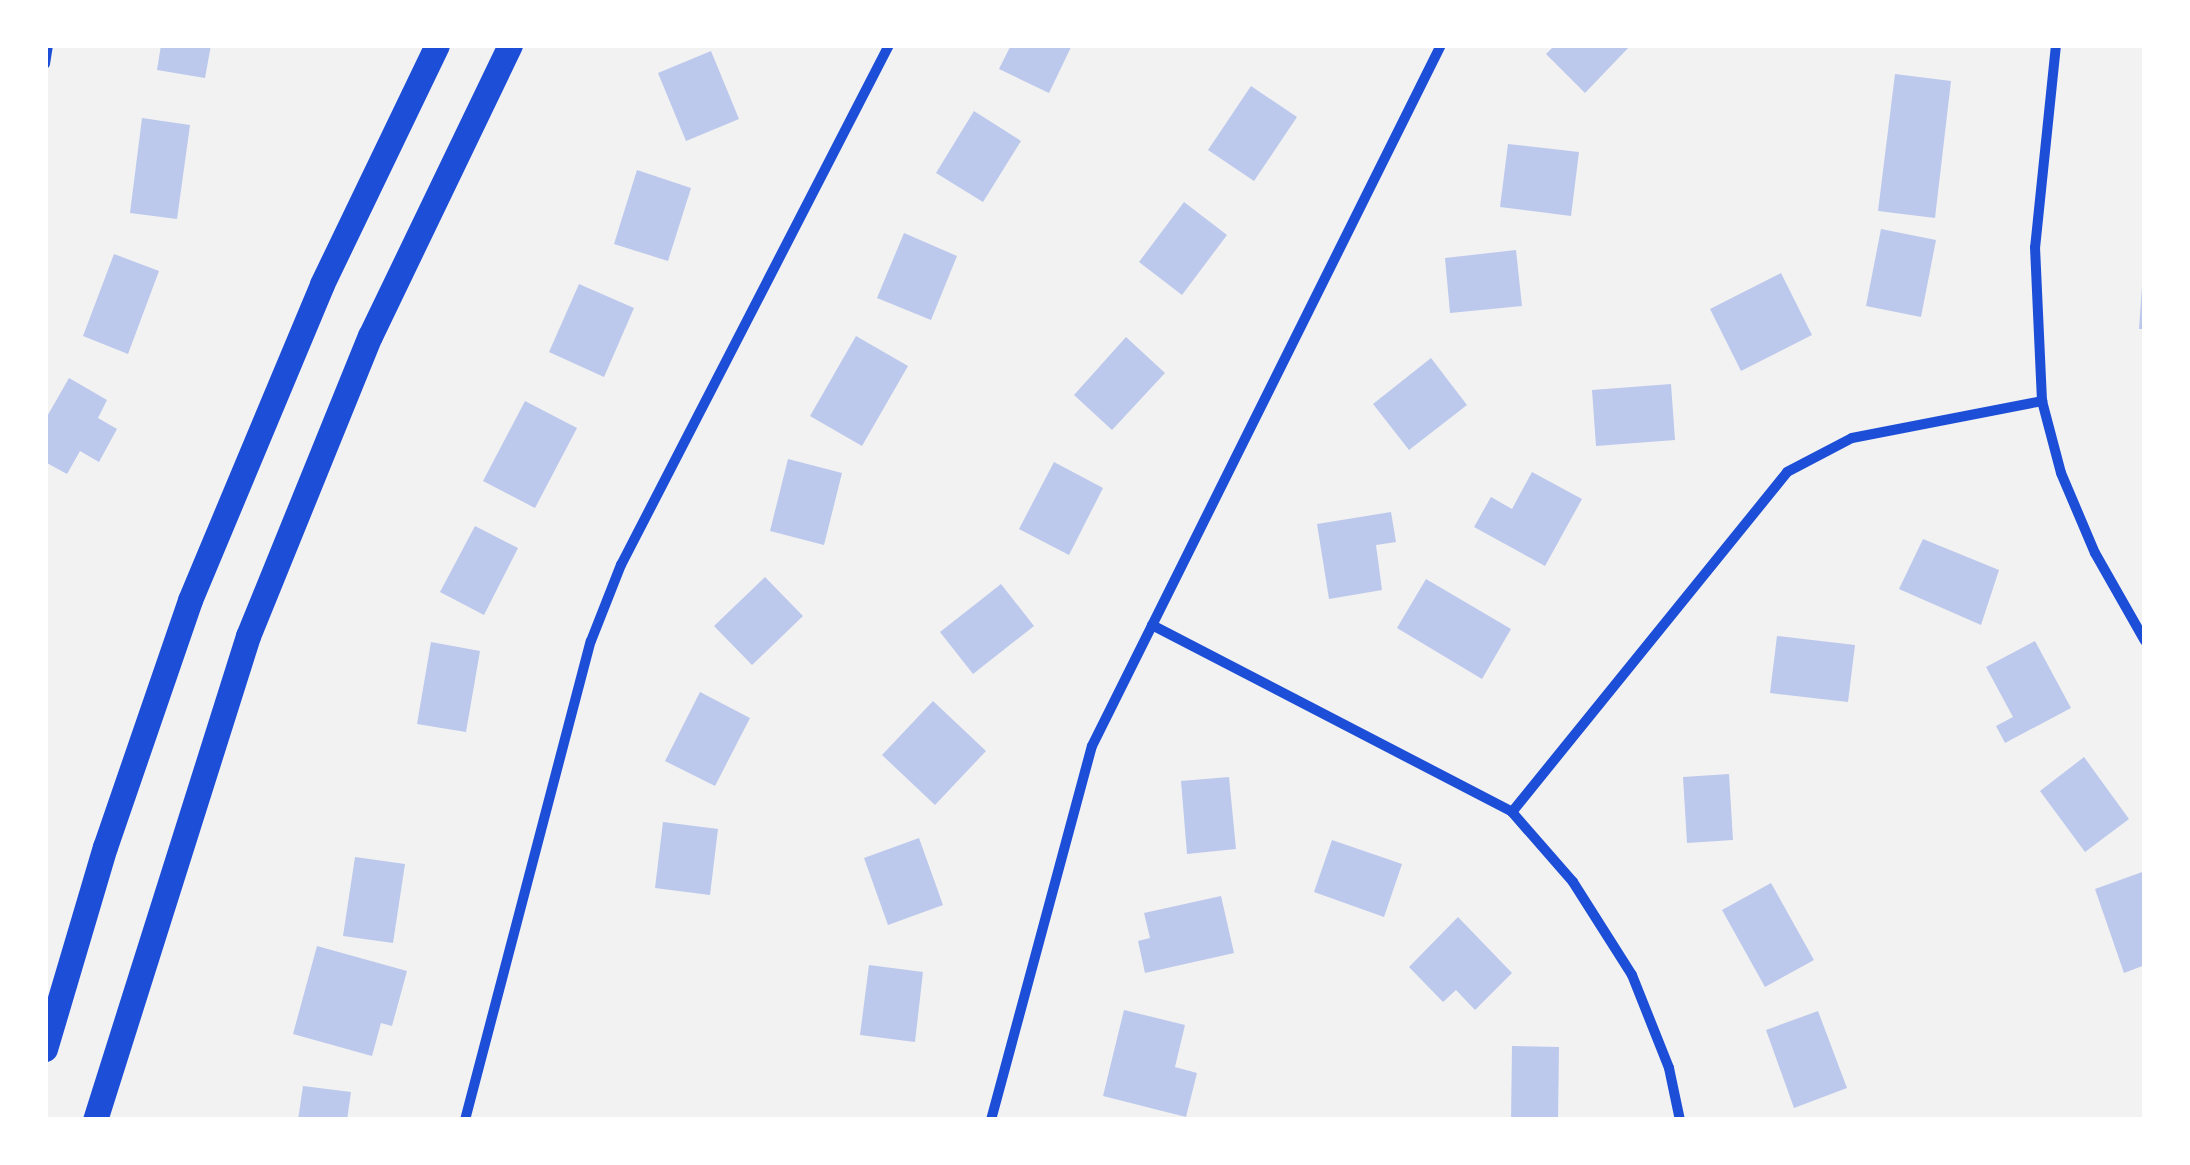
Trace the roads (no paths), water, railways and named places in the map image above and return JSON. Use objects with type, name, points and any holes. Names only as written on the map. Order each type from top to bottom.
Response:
[{"type":"main road","points":[[45,1049],[104,847],[190,600],[322,284],[437,45]]},
{"type":"main road","points":[[95,1120],[160,898],[262,600],[370,336],[510,45]]},
{"type":"street","points":[[45,64],[48,45]]},
{"type":"street","points":[[465,1120],[591,641],[621,565],[889,45]]},
{"type":"street","points":[[991,1120],[1092,746],[1441,45]]},
{"type":"street","points":[[2056,45],[2035,248],[2042,400],[2061,473],[2095,553],[2145,641]]},
{"type":"street","points":[[1512,812],[1787,472],[1852,438],[2042,400]]},
{"type":"street","points":[[1152,624],[1512,812],[1573,882],[1632,975],[1669,1068],[1680,1120]]}]
